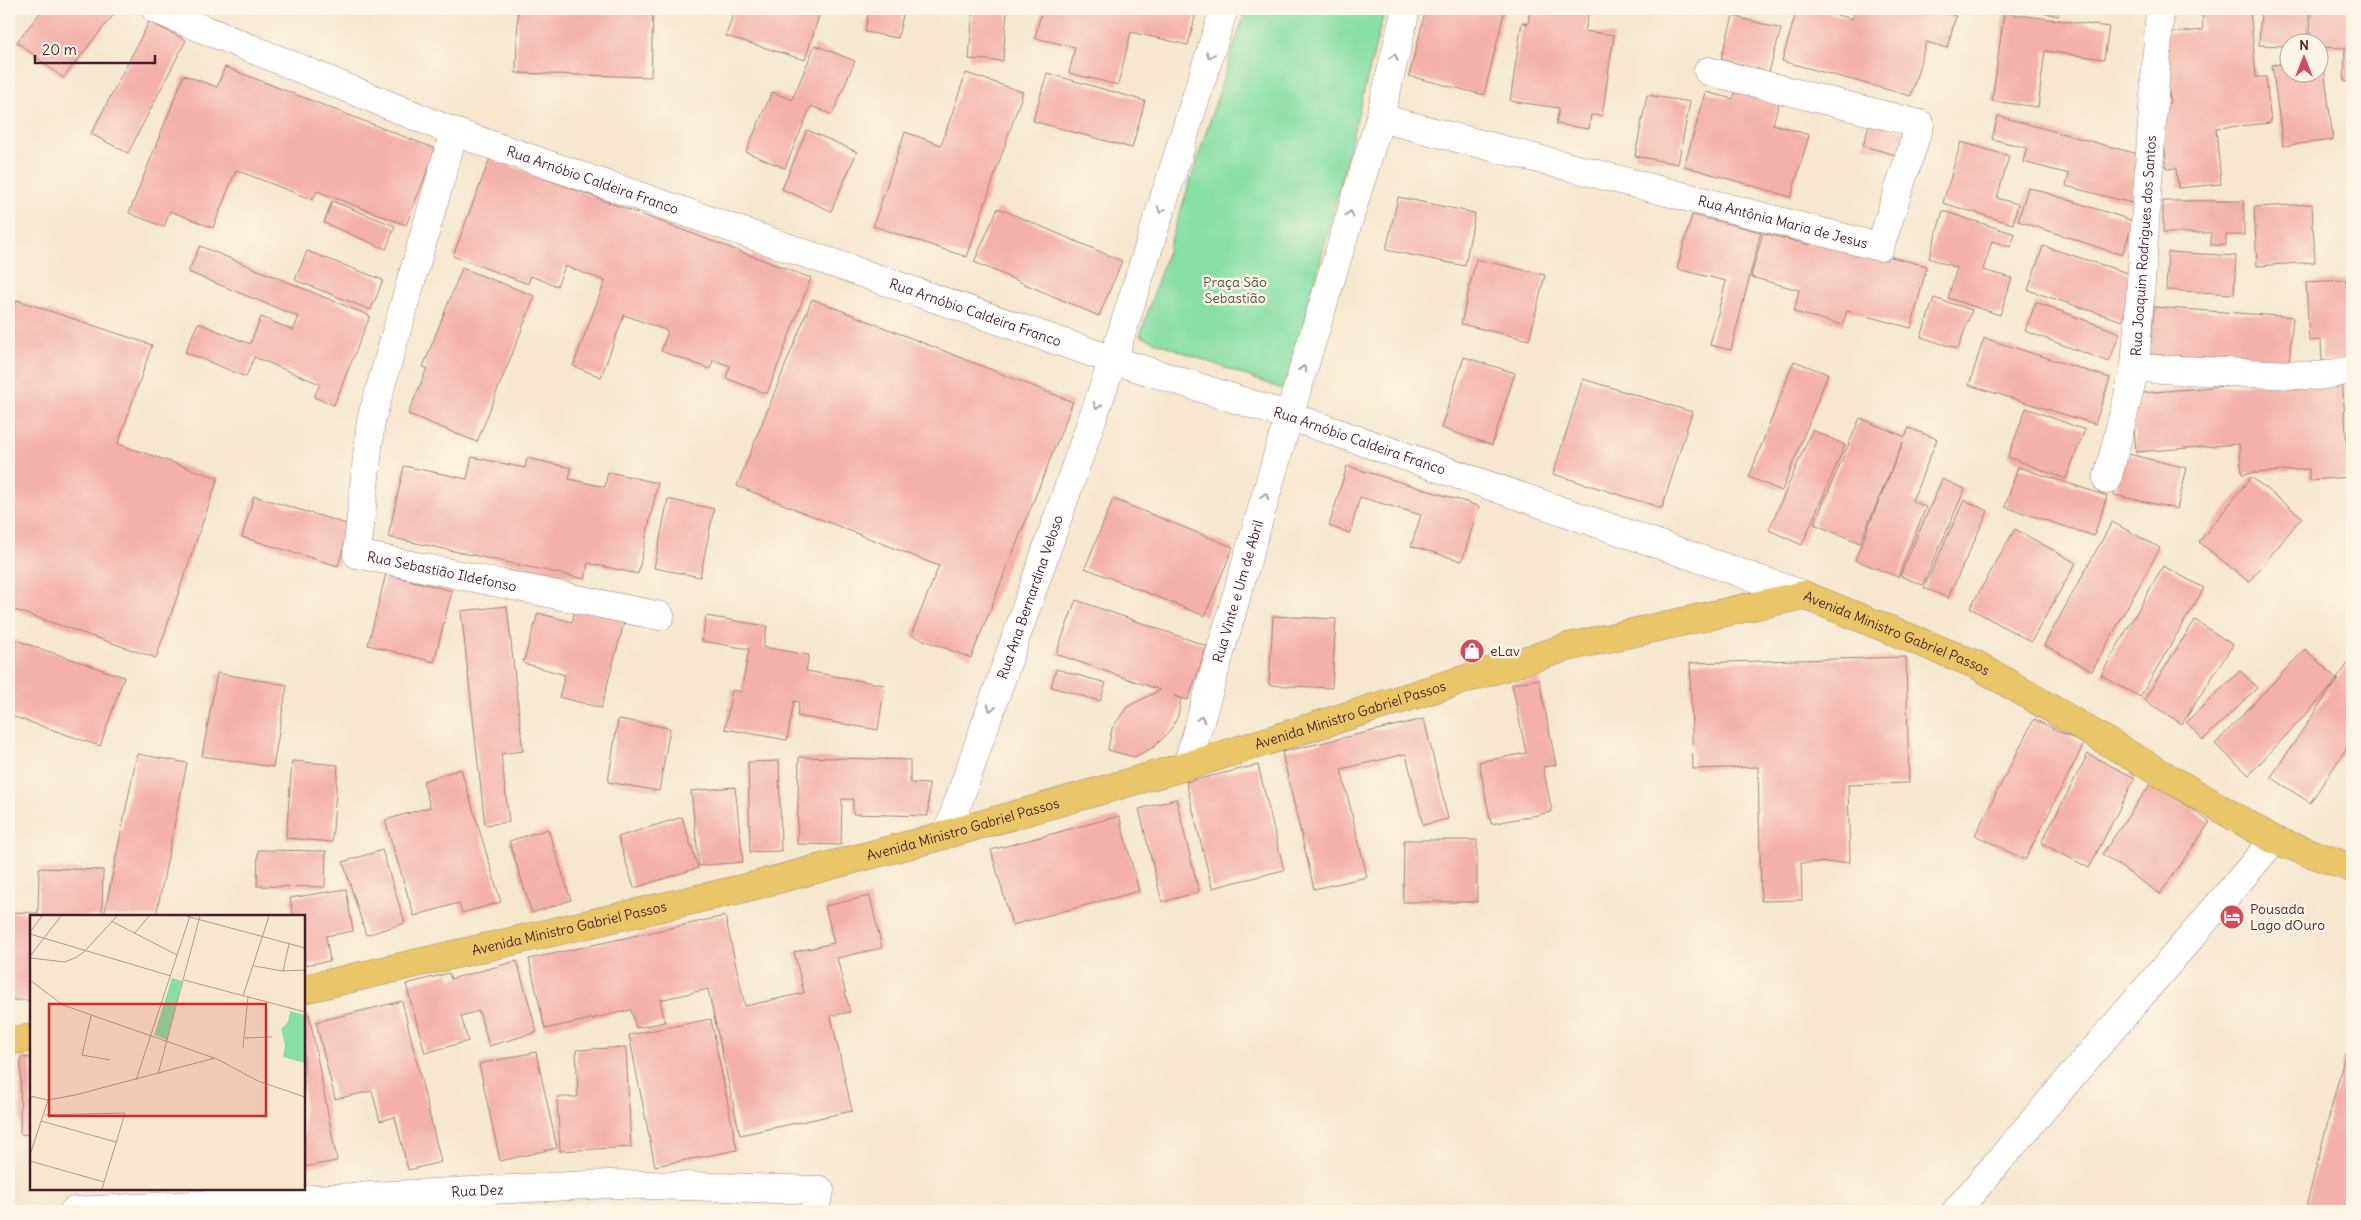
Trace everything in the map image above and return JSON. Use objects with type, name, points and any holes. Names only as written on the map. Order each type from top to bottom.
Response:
[{"type":"main road","name":"Avenida Ministro Gabriel Passos","points":[[305,989],[744,888],[948,834],[1187,766],[1568,647],[1804,595],[1977,665],[2274,840],[2352,868]]},
{"type":"main road","points":[[9,1041],[30,1038]]},
{"type":"street","name":"Rua Arnóbio Caldeira Franco","points":[[155,9],[454,132],[1113,360],[1289,416],[1804,595]]},
{"type":"street","points":[[1113,360],[1224,9]]},
{"type":"street","points":[[1289,416],[1380,118],[1406,9]]},
{"type":"street","name":"Rua Joaquim Rodrigues dos Santos","points":[[2108,480],[2136,368],[2160,9]]},
{"type":"street","name":"Rua Antônia Maria de Jesus","points":[[1380,118],[1880,247],[1920,124],[1708,71]]},
{"type":"street","name":"Rua Sebastião Ildefonso","points":[[454,132],[371,420],[357,554],[660,616]]},
{"type":"street","name":"Rua Ana Bernardina Veloso","points":[[948,834],[1113,360]]},
{"type":"street","points":[[2136,368],[2319,376],[2352,370]]},
{"type":"street","name":"Rua Vinte e Um de Abril","points":[[1187,766],[1289,416]]},
{"type":"street","points":[[1956,1211],[2274,840]]},
{"type":"street","name":"Rua Dez","points":[[74,1211],[609,1184],[817,1200]]},
{"type":"green space","name":"Praça São Sebastião","points":[[1246,9],[1385,9],[1287,391],[1140,336]]},
{"type":"building","points":[[43,9],[118,9],[63,78],[17,42]]},
{"type":"building","points":[[518,9],[653,9],[651,77],[516,73]]},
{"type":"building","points":[[735,9],[821,9],[805,60],[726,36]]},
{"type":"building","points":[[869,9],[904,9],[898,38],[865,32]]},
{"type":"building","points":[[973,9],[1007,9],[1003,61],[969,59]]},
{"type":"building","points":[[1042,9],[1197,9],[1188,45],[1131,32],[1118,85],[1069,73],[1075,47],[1035,38]]},
{"type":"building","points":[[1426,9],[1505,9],[1484,95],[1409,76]]},
{"type":"building","points":[[1530,9],[1589,9],[1585,31],[1614,35],[1602,116],[1591,115],[1589,129],[1556,124],[1559,108],[1510,101],[1522,22],[1528,24]]},
{"type":"building","points":[[1797,9],[1815,9],[1852,19],[1855,9],[1877,9],[1891,13],[1892,9],[1928,9],[1956,16],[1947,48],[1926,42],[1911,96],[1782,61]]},
{"type":"building","points":[[2038,9],[2060,9],[2058,16],[2037,11]]},
{"type":"building","points":[[2250,9],[2256,77],[2266,77],[2271,123],[2216,128],[2221,184],[2178,188],[2176,168],[2167,169],[2160,104],[2170,103],[2163,34],[2203,30],[2202,12]]},
{"type":"building","points":[[2261,9],[2309,9],[2308,32],[2278,32],[2278,46],[2259,45]]},
{"type":"building","points":[[2311,9],[2352,9],[2352,82],[2344,81],[2345,48],[2328,47],[2328,32],[2310,32]]},
{"type":"building","points":[[2004,13],[2109,27],[2104,59],[2045,51],[2038,107],[1992,101]]},
{"type":"building","points":[[1733,16],[1781,29],[1769,72],[1721,59]]},
{"type":"building","points":[[149,22],[186,40],[128,153],[91,134]]},
{"type":"building","points":[[815,45],[855,61],[832,115],[811,106],[785,168],[746,152],[772,92],[792,100]]},
{"type":"building","points":[[2278,64],[2278,82],[2326,82],[2333,140],[2283,146],[2272,65]]},
{"type":"building","points":[[225,67],[436,149],[406,225],[317,191],[313,200],[236,170],[213,228],[170,211],[164,227],[129,213],[184,75],[217,87]]},
{"type":"building","points":[[966,73],[1023,92],[967,257],[873,226],[905,132],[941,145]]},
{"type":"building","points":[[1047,73],[1145,101],[1132,148],[1033,121]]},
{"type":"building","points":[[1738,83],[1781,96],[1773,124],[1809,135],[1791,197],[1684,166],[1706,92],[1733,99]]},
{"type":"building","points":[[1647,95],[1690,102],[1678,164],[1635,156]]},
{"type":"building","points":[[1998,116],[2145,156],[2132,203],[2066,186],[2069,174],[2023,162],[2027,148],[1992,139]]},
{"type":"building","points":[[1870,122],[1906,132],[1899,156],[1863,146]]},
{"type":"building","points":[[807,130],[857,152],[831,211],[782,189]]},
{"type":"building","points":[[1961,142],[2009,156],[1997,198],[2018,204],[2013,224],[1943,203]]},
{"type":"building","points":[[490,158],[811,278],[767,394],[726,378],[730,366],[713,360],[710,369],[661,351],[668,331],[624,315],[601,377],[573,366],[605,281],[565,266],[557,286],[531,276],[528,284],[453,256]]},
{"type":"building","points":[[2028,187],[2134,221],[2122,255],[2018,221]]},
{"type":"building","points":[[1398,197],[1475,213],[1465,266],[1386,250]]},
{"type":"building","points":[[332,201],[395,226],[386,249],[324,223]]},
{"type":"building","points":[[2163,201],[2244,201],[2244,235],[2226,235],[2226,245],[2211,245],[2211,233],[2163,233]]},
{"type":"building","points":[[2312,204],[2315,262],[2257,266],[2254,207]]},
{"type":"building","points":[[998,208],[1122,261],[1099,316],[974,262]]},
{"type":"building","points":[[1943,211],[2015,234],[2010,247],[1992,241],[1983,270],[2012,278],[2000,315],[1948,298],[1957,268],[1929,258]]},
{"type":"building","points":[[1692,215],[1761,232],[1731,350],[1710,345],[1726,281],[1677,269]]},
{"type":"building","points":[[1763,233],[1810,245],[1812,237],[1927,266],[1911,328],[1847,311],[1843,325],[1794,312],[1799,290],[1751,277]]},
{"type":"building","points":[[200,246],[370,316],[334,405],[314,397],[320,384],[254,357],[246,377],[185,352],[198,323],[250,344],[261,317],[293,330],[299,317],[188,272]]},
{"type":"building","points":[[2043,246],[2137,276],[2122,321],[2028,290]]},
{"type":"building","points":[[307,251],[383,280],[371,310],[295,280]]},
{"type":"building","points":[[2168,252],[2236,256],[2234,294],[2166,290]]},
{"type":"building","points":[[1476,259],[1545,275],[1529,340],[1461,324]]},
{"type":"building","points":[[462,268],[535,296],[477,442],[408,414],[427,368],[423,367]]},
{"type":"building","points":[[2346,280],[2347,288],[2352,288],[2352,359],[2322,361],[2321,340],[2309,341],[2306,282]]},
{"type":"building","points":[[1934,298],[1972,310],[1958,349],[1921,337]]},
{"type":"building","points":[[812,299],[1073,402],[971,658],[911,635],[939,566],[737,486]]},
{"type":"building","points":[[17,300],[152,345],[118,444],[218,478],[156,658],[9,608],[9,322]]},
{"type":"building","points":[[2036,302],[2120,333],[2109,362],[2025,331]]},
{"type":"building","points":[[2154,307],[2293,317],[2289,364],[2150,354]]},
{"type":"building","points":[[1984,338],[2110,378],[2095,424],[1969,385]]},
{"type":"building","points":[[1464,357],[1515,373],[1492,445],[1441,428]]},
{"type":"building","points":[[1794,361],[1828,374],[1782,491],[1749,477]]},
{"type":"building","points":[[2342,376],[2349,477],[2309,480],[2309,469],[2242,474],[2239,444],[2136,452],[2131,394]]},
{"type":"building","points":[[1583,379],[1692,412],[1662,508],[1553,474]]},
{"type":"building","points":[[2026,408],[2085,430],[2066,479],[2008,457]]},
{"type":"building","points":[[1860,418],[1905,437],[1909,428],[1937,439],[1912,501],[1926,507],[1898,577],[1855,560],[1903,442],[1860,543],[1814,524]]},
{"type":"building","points":[[1812,430],[1845,445],[1802,545],[1769,530]]},
{"type":"building","points":[[2124,453],[2187,468],[2177,509],[2114,495]]},
{"type":"building","points":[[472,457],[525,468],[527,458],[571,468],[569,479],[605,487],[608,472],[658,483],[638,574],[588,563],[585,579],[388,537],[404,466],[467,479]]},
{"type":"building","points":[[1347,466],[1479,506],[1462,561],[1411,546],[1421,515],[1360,497],[1350,533],[1329,526]]},
{"type":"building","points":[[2018,467],[2107,496],[2094,536],[2005,507]]},
{"type":"building","points":[[2251,477],[2302,517],[2249,582],[2199,542]]},
{"type":"building","points":[[1942,479],[1965,489],[1923,585],[1900,576]]},
{"type":"building","points":[[254,496],[350,525],[338,566],[242,537]]},
{"type":"building","points":[[668,499],[714,509],[700,577],[654,568]]},
{"type":"building","points":[[1113,499],[1233,547],[1205,616],[1085,568]]},
{"type":"building","points":[[1964,500],[1988,511],[1948,598],[1924,588]]},
{"type":"building","points":[[2112,522],[2160,548],[2092,671],[2044,645]]},
{"type":"building","points":[[2015,529],[2076,563],[2031,642],[1970,608]]},
{"type":"building","points":[[2163,566],[2204,588],[2140,697],[2101,675]]},
{"type":"building","points":[[386,574],[452,591],[434,662],[368,645]]},
{"type":"building","points":[[1076,600],[1207,646],[1188,700],[1174,696],[1181,699],[1178,716],[1169,732],[1154,747],[1134,757],[1108,750],[1112,728],[1127,707],[1160,690],[1056,654]]},
{"type":"building","points":[[507,606],[523,751],[501,754],[509,822],[485,825],[461,611]]},
{"type":"building","points":[[576,606],[625,619],[601,708],[559,697],[565,675],[523,663],[538,613],[572,622]]},
{"type":"building","points":[[706,616],[767,626],[763,647],[809,655],[806,671],[885,685],[878,730],[797,716],[799,702],[794,701],[787,740],[725,729],[732,690],[741,692],[749,649],[702,641]]},
{"type":"building","points":[[1273,616],[1336,619],[1332,688],[1269,685]]},
{"type":"building","points":[[2195,620],[2233,645],[2182,724],[2144,700]]},
{"type":"building","points":[[9,638],[124,677],[100,746],[9,715]]},
{"type":"building","points":[[2305,649],[2338,680],[2249,775],[2215,744]]},
{"type":"building","points":[[1906,657],[1909,783],[1848,785],[1850,862],[1801,863],[1802,900],[1761,901],[1758,767],[1693,769],[1690,663]]},
{"type":"building","points":[[2352,657],[2352,740],[2310,803],[2271,777]]},
{"type":"building","points":[[1056,669],[1106,683],[1100,701],[1051,687]]},
{"type":"building","points":[[2240,671],[2257,688],[2203,740],[2186,722]]},
{"type":"building","points":[[217,673],[287,685],[273,767],[202,756]]},
{"type":"building","points":[[1539,679],[1556,765],[1543,767],[1552,812],[1491,824],[1479,762],[1526,753],[1512,684]]},
{"type":"building","points":[[618,719],[670,728],[659,791],[608,782]]},
{"type":"building","points":[[1424,719],[1448,819],[1423,825],[1406,754],[1341,769],[1367,877],[1314,889],[1282,752]]},
{"type":"building","points":[[2034,719],[2084,744],[2025,860],[1975,835]]},
{"type":"building","points":[[137,754],[187,763],[156,915],[104,915]]},
{"type":"building","points":[[2088,754],[2135,778],[2089,868],[2041,843]]},
{"type":"building","points":[[799,757],[910,760],[910,783],[929,784],[928,816],[853,814],[853,799],[842,799],[841,845],[797,844]]},
{"type":"building","points":[[292,761],[338,765],[332,842],[286,838]]},
{"type":"building","points":[[779,761],[781,851],[750,852],[748,762]]},
{"type":"building","points":[[1258,765],[1284,870],[1212,888],[1186,782]]},
{"type":"building","points":[[461,769],[501,902],[462,913],[459,903],[414,916],[385,820],[430,807],[423,781]]},
{"type":"building","points":[[2152,782],[2210,822],[2160,894],[2102,854]]},
{"type":"building","points":[[735,787],[743,862],[699,866],[691,791]]},
{"type":"building","points":[[1176,799],[1199,892],[1162,902],[1139,809]]},
{"type":"building","points":[[1119,816],[1139,891],[1012,925],[991,850]]},
{"type":"building","points":[[682,817],[698,868],[634,888],[618,837]]},
{"type":"building","points":[[548,829],[571,900],[532,913],[509,841]]},
{"type":"building","points":[[1404,840],[1477,840],[1477,902],[1403,902]]},
{"type":"building","points":[[258,850],[326,851],[325,887],[257,886]]},
{"type":"building","points":[[382,850],[405,923],[366,935],[343,862]]},
{"type":"building","points":[[39,868],[103,870],[102,915],[30,915],[30,1000],[9,1000],[9,912],[38,913]]},
{"type":"building","points":[[346,889],[353,931],[326,936],[330,961],[305,965],[305,915],[293,915],[290,898]]},
{"type":"building","points":[[870,896],[882,948],[837,958],[850,1012],[831,1016],[852,1111],[740,1135],[708,989],[660,1000],[665,1022],[636,1028],[631,1010],[545,1029],[529,959],[725,916],[745,1006],[804,993],[794,952],[834,943],[825,906]]},
{"type":"building","points":[[517,961],[537,1032],[489,1046],[479,1011],[461,1016],[468,1041],[425,1053],[406,984],[449,973],[451,979]]},
{"type":"building","points":[[402,1001],[441,1162],[408,1170],[395,1117],[380,1121],[372,1091],[335,1099],[316,1022]]},
{"type":"building","points":[[309,1014],[337,1161],[305,1167],[305,1015]]},
{"type":"building","points":[[711,1019],[737,1150],[655,1166],[629,1035]]},
{"type":"building","points":[[626,1047],[631,1147],[560,1151],[557,1097],[578,1097],[576,1050]]},
{"type":"building","points":[[536,1052],[557,1148],[500,1161],[479,1064]]},
{"type":"building","points":[[2345,1054],[2352,1056],[2352,1211],[2305,1211]]},
{"type":"building","points":[[21,1057],[30,1058],[30,1135],[20,1134]]},
{"type":"place","name":"eLav","points":[[1472,651]]},
{"type":"place","name":"Pousada Lago dOuro","points":[[2232,917]]}]
